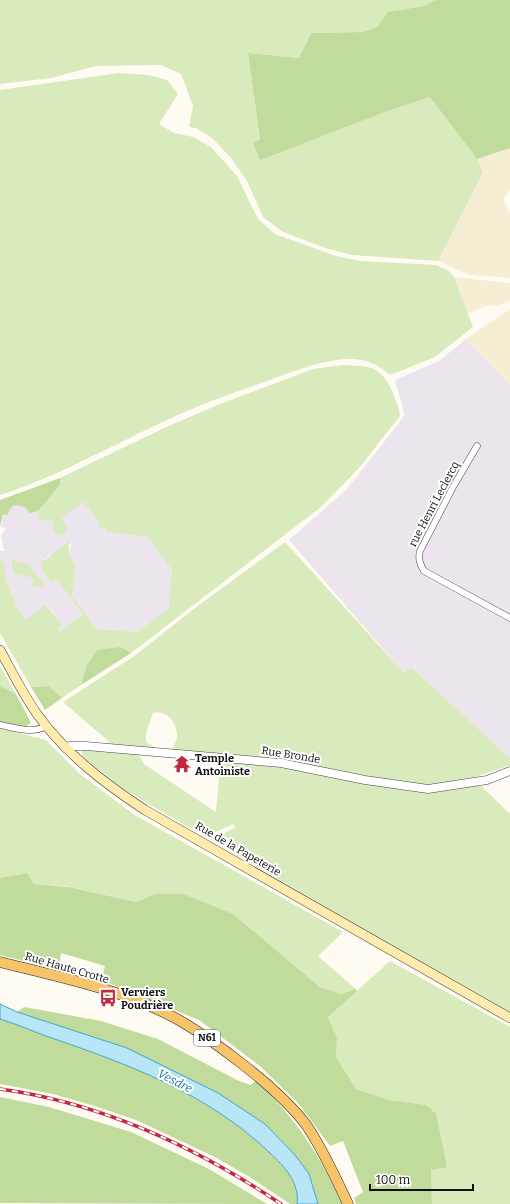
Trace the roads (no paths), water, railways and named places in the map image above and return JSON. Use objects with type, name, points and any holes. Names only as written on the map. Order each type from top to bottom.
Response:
[{"type":"main road","name":"Rue de la Papeterie","points":[[0,650],[29,702],[46,726],[65,748],[112,789],[145,810],[510,1018]]},
{"type":"main road","name":"Rue Haute Crotte","points":[[0,962],[62,977],[134,999],[183,1022],[209,1039],[266,1082],[306,1126],[334,1173],[348,1204]]},
{"type":"street","name":"rue Henri Leclercq","points":[[477,446],[453,487],[418,557],[424,571],[510,618]]},
{"type":"street","points":[[0,725],[29,730],[40,730],[46,726]]},
{"type":"street","name":"Rue Bronde","points":[[65,748],[70,746],[144,750],[281,763],[364,780],[428,789],[487,780],[510,771]]},
{"type":"water","name":"Vesdre","points":[[0,1004],[17,1012],[127,1048],[218,1093],[265,1124],[295,1155],[309,1174],[318,1204],[297,1204],[296,1189],[290,1176],[281,1164],[246,1132],[220,1113],[193,1097],[135,1069],[0,1019]]},
{"type":"railway","points":[[0,1089],[75,1105],[147,1130],[216,1164],[281,1204]]},
{"type":"place","name":"Temple Antoiniste","points":[[182,764]]},
{"type":"place","name":"Verviers Poudrière","points":[[108,998]]}]
